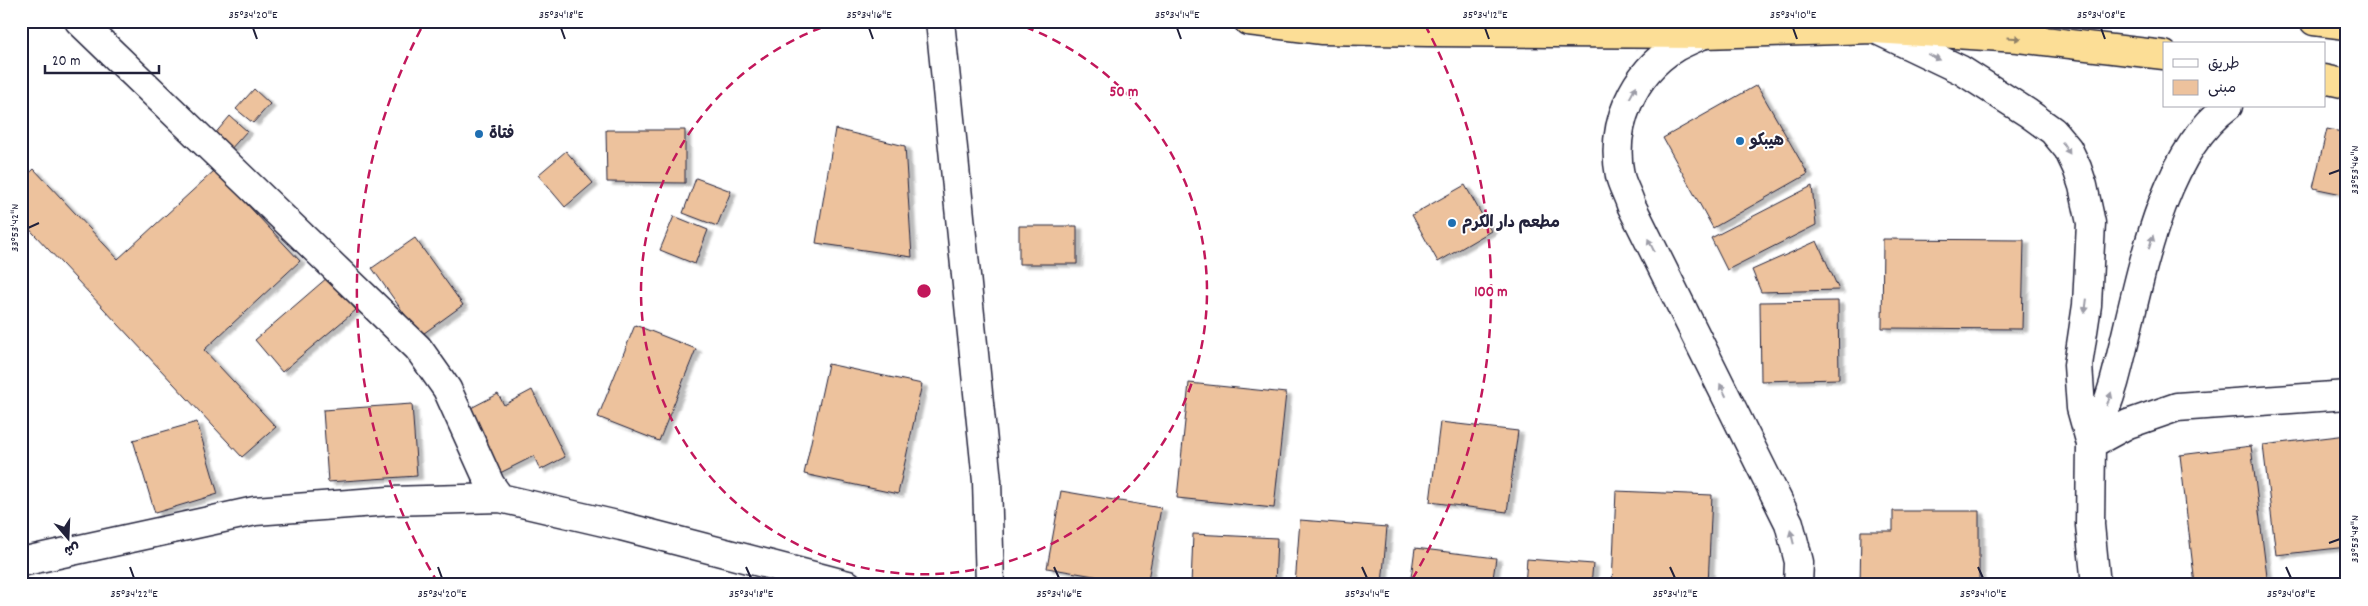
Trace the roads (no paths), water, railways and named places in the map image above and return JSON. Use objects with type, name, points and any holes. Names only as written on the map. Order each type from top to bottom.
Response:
[{"type":"highway","points":[[1248,21],[1322,30],[1704,34],[1874,29],[2018,38],[2163,55]]},
{"type":"highway","points":[[2314,21],[2347,25]]},
{"type":"highway","points":[[2326,79],[2347,84]]},
{"type":"street","points":[[79,21],[418,348],[447,389],[490,484],[500,498]]},
{"type":"street","points":[[940,21],[987,481],[990,585]]},
{"type":"street","points":[[1874,29],[1961,70],[2053,131],[2068,149],[2083,186],[2090,223],[2087,305],[2078,365],[2081,408],[2091,444],[2090,525],[2096,585]]},
{"type":"street","points":[[1704,34],[1676,47],[1653,65],[1634,89],[1622,117],[1617,147],[1620,176],[1631,204],[1789,523],[1799,562],[1798,585]]},
{"type":"street","points":[[2091,444],[2114,385],[2138,286],[2166,195],[2177,170],[2201,132],[2226,108]]},
{"type":"street","points":[[2091,444],[2128,424],[2177,407],[2347,395]]},
{"type":"street","points":[[21,562],[255,511],[389,500],[500,498],[621,526],[848,585]]},
{"type":"place","name":"فتاة","points":[[479,134]]},
{"type":"place","name":"هيبكو","points":[[1740,141]]},
{"type":"place","name":"مطعم دار الكرم","points":[[1452,223]]}]
